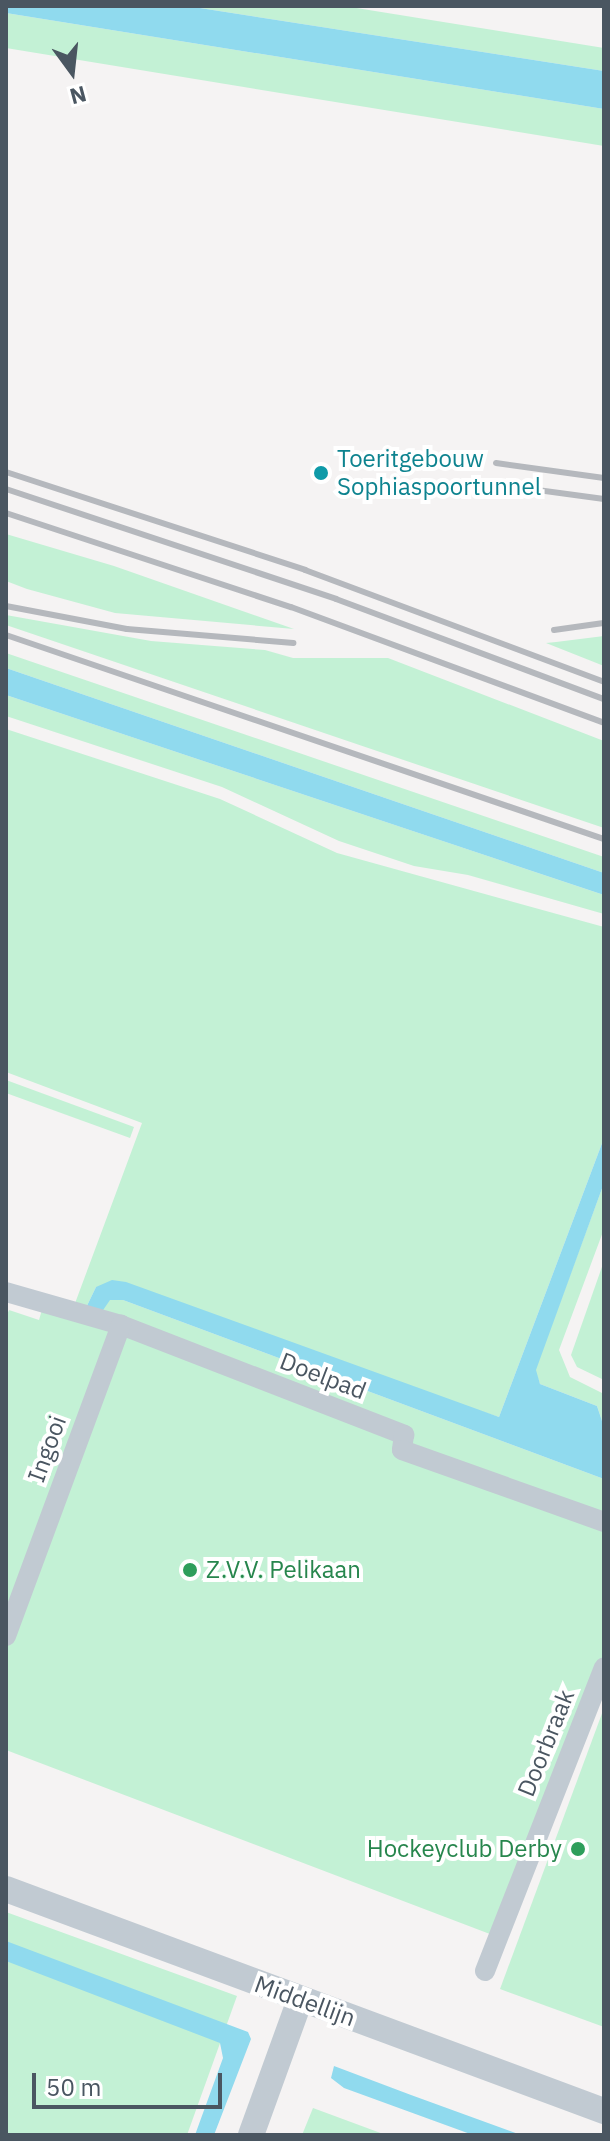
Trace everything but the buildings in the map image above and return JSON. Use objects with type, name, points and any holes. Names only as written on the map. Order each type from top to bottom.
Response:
[{"type":"street","name":"Doelpad","points":[[6,1292],[121,1325],[404,1435],[402,1450],[604,1522]]},
{"type":"street","name":"Ingooi","points":[[6,1636],[121,1325]]},
{"type":"street","name":"Doorbraak","points":[[485,1971],[604,1668]]},
{"type":"street","name":"Middellijn","points":[[6,1889],[604,2111]]},
{"type":"street","points":[[251,2135],[300,2000]]},
{"type":"green space","points":[[187,6],[344,6],[604,48],[604,71]]},
{"type":"green space","points":[[6,13],[604,109],[604,146],[6,48]]},
{"type":"green space","points":[[6,534],[114,566],[294,629],[115,613],[27,589],[6,581]]},
{"type":"green space","points":[[6,615],[151,641],[265,650],[293,658],[388,658],[604,741],[604,828],[6,625]]},
{"type":"green space","points":[[604,636],[604,666],[546,643],[556,642]]},
{"type":"green space","points":[[6,653],[604,857],[604,873],[6,668]]},
{"type":"green space","points":[[6,695],[604,895],[604,914],[468,875],[414,866],[339,841],[222,787],[6,716]]},
{"type":"green space","points":[[6,729],[220,799],[337,853],[604,927],[604,1138],[499,1417],[96,1287],[84,1312],[110,1299],[123,1300],[604,1479],[604,1682],[503,1939],[6,1750],[6,1317],[9,1310],[39,1320],[46,1296],[74,1306],[142,1123],[6,1072]]},
{"type":"green space","points":[[6,1080],[134,1127],[130,1138],[6,1093]]},
{"type":"green space","points":[[604,1183],[604,1229],[559,1350],[570,1377],[604,1394],[604,1427],[597,1406],[540,1384],[535,1370]]},
{"type":"green space","points":[[604,1261],[604,1380],[577,1367],[571,1355]]},
{"type":"green space","name":"Hockeyclub Derby","points":[[604,1708],[604,2027],[500,1989]]},
{"type":"green space","points":[[6,1912],[237,1996],[187,2135],[6,2135]]},
{"type":"green space","points":[[313,2108],[386,2135],[302,2135]]},
{"type":"water","points":[[6,6],[187,6],[604,71],[604,109],[6,13]]},
{"type":"water","points":[[6,668],[604,873],[604,895],[6,695]]},
{"type":"water","points":[[604,1138],[604,1183],[536,1370],[540,1384],[597,1406],[604,1427],[604,1479],[123,1300],[110,1300],[99,1316],[84,1312],[96,1287],[112,1280],[126,1282],[499,1417]]},
{"type":"water","points":[[6,1941],[248,2032],[251,2039],[214,2135],[195,2135],[223,2058],[220,2043],[6,1961]]},
{"type":"water","points":[[334,2066],[521,2135],[473,2135],[344,2088],[331,2078]]},
{"type":"railway","points":[[496,463],[604,478]]},
{"type":"railway","points":[[6,472],[305,570],[604,682]]},
{"type":"railway","points":[[494,484],[604,499]]},
{"type":"railway","points":[[6,489],[336,599],[604,699]]},
{"type":"railway","points":[[6,513],[291,607],[604,723]]},
{"type":"railway","points":[[6,606],[127,629],[293,643]]},
{"type":"railway","points":[[554,630],[604,623]]},
{"type":"railway","points":[[6,635],[604,839]]},
{"type":"place","name":"Toeritgebouw Sophiaspoortunnel","points":[[321,473]]},
{"type":"place","name":"Z.V.V. Pelikaan","points":[[190,1570]]},
{"type":"place","name":"Hockeyclub Derby","points":[[578,1849]]}]
